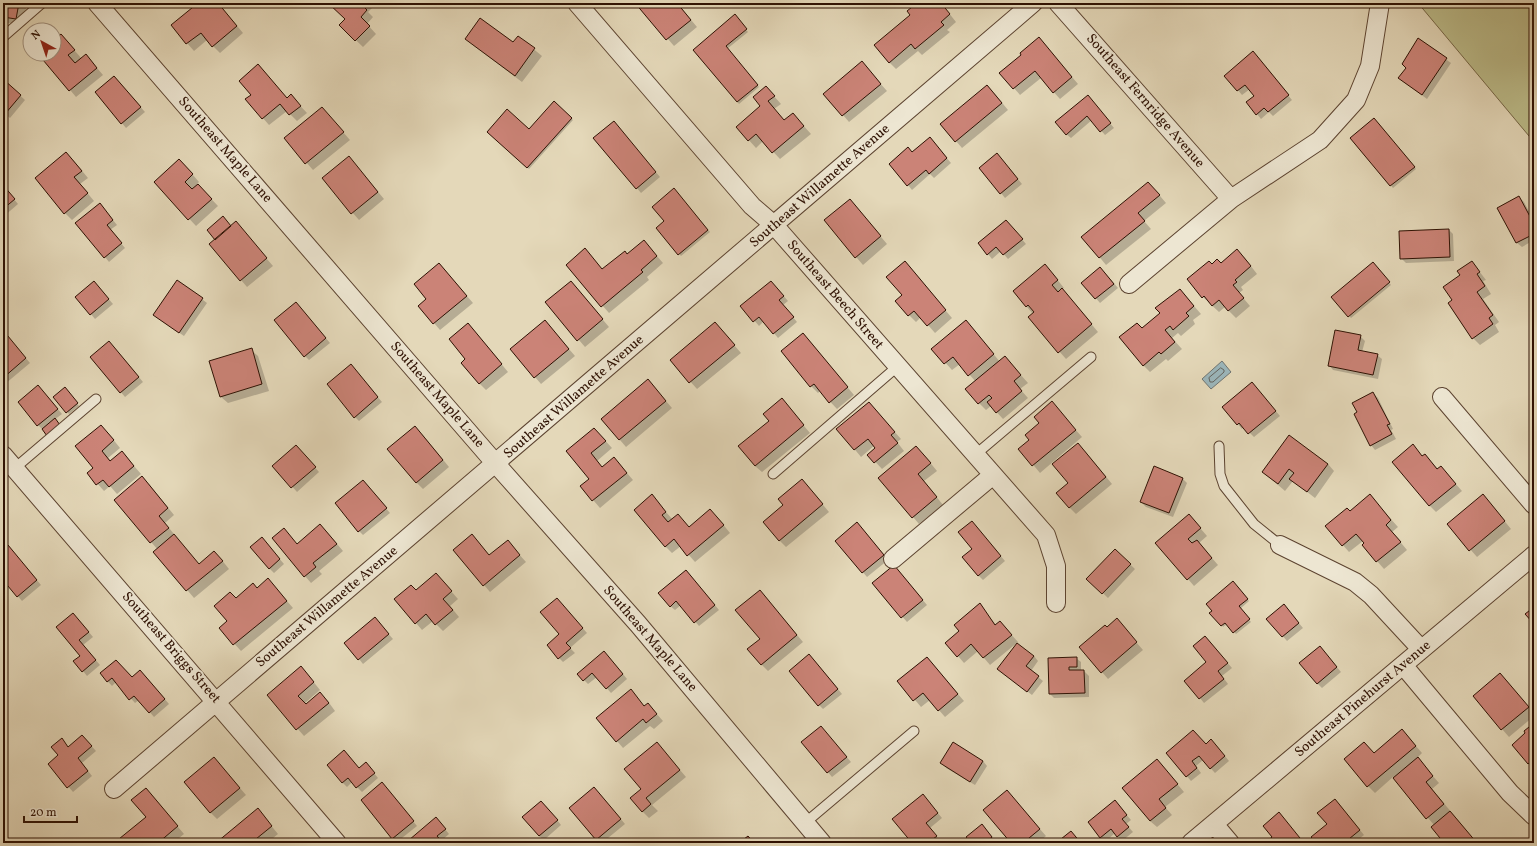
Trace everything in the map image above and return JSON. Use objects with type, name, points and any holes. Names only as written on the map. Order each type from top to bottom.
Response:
[{"type":"street","name":"Southeast Maple Lane","points":[[97,3],[496,464],[638,624],[822,843]]},
{"type":"street","name":"Southeast Beech Street","points":[[577,3],[752,206],[774,225],[1046,535],[1056,566],[1056,603]]},
{"type":"street","name":"Southeast Willamette Avenue","points":[[114,789],[496,464],[1033,3]]},
{"type":"street","name":"Southeast Fernridge Avenue","points":[[1058,3],[1231,199]]},
{"type":"street","points":[[1129,284],[1231,199],[1320,140],[1356,100],[1370,66],[1380,3]]},
{"type":"street","points":[[1442,397],[1534,505]]},
{"type":"street","name":"Southeast Briggs Street","points":[[3,455],[337,843]]},
{"type":"street","points":[[893,559],[993,475]]},
{"type":"street","points":[[1280,545],[1355,582],[1371,595],[1421,649]]},
{"type":"street","name":"Southeast Pinehurst Avenue","points":[[1191,843],[1534,555]]},
{"type":"street","points":[[1403,665],[1510,793],[1534,816]]},
{"type":"street","points":[[1214,824],[1230,843]]},
{"type":"lane","points":[[3,37],[42,3]]},
{"type":"lane","points":[[975,455],[1091,357]]},
{"type":"lane","points":[[773,474],[898,366]]},
{"type":"lane","points":[[15,468],[96,399]]},
{"type":"lane","points":[[1218,446],[1220,474],[1224,486],[1254,524],[1280,545]]},
{"type":"lane","points":[[805,823],[914,731]]},
{"type":"green space","points":[[1418,3],[1534,3],[1534,142]]},
{"type":"water","points":[[1222,361],[1231,372],[1211,389],[1202,379]]},
{"type":"building","points":[[3,3],[19,3],[16,19],[3,17]]},
{"type":"building","points":[[198,3],[218,3],[237,26],[212,47],[201,33],[186,44],[171,25]]},
{"type":"building","points":[[328,3],[363,3],[362,5],[367,10],[361,17],[370,26],[355,41],[339,25],[345,19]]},
{"type":"building","points":[[635,3],[677,3],[691,20],[666,40]]},
{"type":"building","points":[[917,3],[941,3],[950,14],[941,22],[944,25],[915,49],[911,44],[889,63],[874,45],[910,15],[907,11]]},
{"type":"building","points":[[735,14],[747,29],[726,46],[758,85],[737,102],[693,50]]},
{"type":"building","points":[[480,18],[513,42],[518,36],[535,48],[515,76],[465,39]]},
{"type":"building","points":[[62,35],[75,50],[68,55],[75,63],[86,54],[97,68],[69,91],[45,62],[62,62]]},
{"type":"building","points":[[1039,37],[1072,77],[1053,93],[1035,71],[1013,89],[999,73],[1021,55],[1020,53]]},
{"type":"building","points":[[1418,38],[1447,58],[1422,95],[1398,78],[1406,68],[1402,64]]},
{"type":"building","points":[[1253,51],[1289,95],[1268,112],[1264,108],[1256,115],[1246,102],[1254,96],[1245,85],[1237,91],[1224,76]]},
{"type":"building","points":[[862,61],[881,84],[842,116],[823,94]]},
{"type":"building","points":[[258,64],[287,98],[291,94],[301,106],[289,115],[280,104],[262,119],[245,99],[251,95],[239,81]]},
{"type":"building","points":[[114,76],[141,107],[121,124],[95,92]]},
{"type":"building","points":[[3,79],[21,95],[5,114],[3,113]]},
{"type":"building","points":[[987,85],[1002,103],[955,142],[940,124]]},
{"type":"building","points":[[766,86],[775,96],[768,101],[784,120],[793,113],[804,126],[772,153],[756,134],[748,141],[736,127],[760,106],[753,97]]},
{"type":"building","points":[[1088,95],[1111,123],[1100,132],[1087,116],[1066,135],[1055,122]]},
{"type":"building","points":[[554,101],[572,118],[527,168],[487,132],[507,109],[529,129]]},
{"type":"building","points":[[322,107],[344,132],[305,164],[284,138]]},
{"type":"building","points":[[1374,118],[1415,167],[1390,186],[1350,138]]},
{"type":"building","points":[[614,121],[656,172],[636,189],[593,138]]},
{"type":"building","points":[[930,137],[947,158],[929,174],[926,170],[907,186],[889,164],[908,147],[912,152]]},
{"type":"building","points":[[66,152],[82,171],[74,177],[88,193],[64,214],[35,178]]},
{"type":"building","points":[[997,153],[1018,179],[1000,194],[979,168]]},
{"type":"building","points":[[349,156],[378,192],[351,214],[322,178]]},
{"type":"building","points":[[179,159],[193,174],[185,182],[192,189],[198,184],[212,199],[188,220],[154,182]]},
{"type":"building","points":[[1148,182],[1160,195],[1138,213],[1145,221],[1099,258],[1081,237]]},
{"type":"building","points":[[3,185],[15,199],[3,209]]},
{"type":"building","points":[[674,188],[708,230],[678,255],[656,228],[664,221],[652,207]]},
{"type":"building","points":[[1519,196],[1534,224],[1534,234],[1516,243],[1497,208]]},
{"type":"building","points":[[850,199],[881,236],[855,258],[824,220]]},
{"type":"building","points":[[100,203],[113,220],[107,225],[122,243],[104,258],[75,223]]},
{"type":"building","points":[[223,216],[231,226],[215,240],[207,230]]},
{"type":"building","points":[[1006,220],[1023,239],[1003,255],[996,247],[987,255],[978,243]]},
{"type":"building","points":[[236,221],[267,258],[240,281],[209,244]]},
{"type":"building","points":[[1449,229],[1450,257],[1400,259],[1399,231]]},
{"type":"building","points":[[644,240],[657,256],[641,270],[643,272],[601,307],[566,265],[585,248],[602,269],[625,251],[627,254]]},
{"type":"building","points":[[1237,249],[1251,266],[1235,280],[1237,282],[1233,285],[1244,298],[1228,311],[1219,300],[1212,306],[1204,296],[1202,298],[1187,279],[1209,261],[1212,264],[1217,259],[1221,263]]},
{"type":"building","points":[[905,261],[946,310],[927,326],[914,311],[908,316],[895,301],[902,295],[886,277]]},
{"type":"building","points":[[1472,261],[1480,272],[1477,274],[1485,286],[1477,292],[1493,315],[1489,318],[1493,324],[1472,339],[1448,303],[1452,300],[1443,287],[1460,275],[1457,271]]},
{"type":"building","points":[[1373,262],[1390,282],[1348,317],[1331,297]]},
{"type":"building","points":[[439,263],[467,296],[433,324],[418,306],[426,299],[414,284]]},
{"type":"building","points":[[1045,264],[1058,280],[1052,285],[1058,292],[1062,288],[1092,324],[1058,353],[1028,317],[1034,312],[1028,305],[1026,307],[1013,291]]},
{"type":"building","points":[[1100,267],[1114,284],[1095,299],[1081,283]]},
{"type":"building","points":[[177,280],[203,298],[179,333],[153,315]]},
{"type":"building","points":[[94,281],[109,299],[90,315],[75,297]]},
{"type":"building","points":[[571,281],[603,319],[577,341],[545,302]]},
{"type":"building","points":[[771,281],[784,296],[779,300],[794,317],[773,334],[759,317],[753,322],[740,306]]},
{"type":"building","points":[[1180,289],[1194,306],[1186,313],[1189,316],[1173,330],[1170,326],[1165,330],[1175,342],[1161,354],[1159,352],[1143,366],[1119,337],[1137,323],[1142,328],[1160,313],[1155,308]]},
{"type":"building","points":[[296,302],[326,338],[304,357],[274,320]]},
{"type":"building","points":[[545,320],[569,349],[534,378],[510,349]]},
{"type":"building","points":[[966,320],[994,354],[968,376],[953,357],[944,364],[931,349]]},
{"type":"building","points":[[715,322],[735,345],[689,383],[670,360]]},
{"type":"building","points":[[468,323],[502,364],[479,384],[461,363],[465,359],[449,339]]},
{"type":"building","points":[[3,330],[26,358],[3,378]]},
{"type":"building","points":[[1335,330],[1361,335],[1358,350],[1378,354],[1373,375],[1328,366]]},
{"type":"building","points":[[803,333],[848,387],[829,403],[814,384],[810,387],[781,351]]},
{"type":"building","points":[[109,341],[139,377],[120,393],[90,357]]},
{"type":"building","points":[[252,348],[262,384],[220,397],[209,361]]},
{"type":"building","points":[[1005,356],[1021,375],[1014,381],[1022,391],[996,413],[987,402],[992,398],[989,395],[978,404],[965,389]]},
{"type":"building","points":[[351,364],[378,397],[354,418],[327,384]]},
{"type":"building","points":[[648,379],[666,401],[619,440],[601,419]]},
{"type":"building","points":[[1252,382],[1276,411],[1248,434],[1239,423],[1237,425],[1222,407]]},
{"type":"building","points":[[38,385],[58,409],[37,426],[18,402]]},
{"type":"building","points":[[65,387],[78,403],[66,413],[53,397]]},
{"type":"building","points":[[1373,392],[1390,424],[1387,425],[1392,434],[1370,446],[1354,414],[1357,412],[1352,403]]},
{"type":"building","points":[[782,398],[804,425],[755,466],[738,446],[769,421],[763,414]]},
{"type":"building","points":[[1052,401],[1076,430],[1032,466],[1018,449],[1029,440],[1025,435],[1039,423],[1034,417]]},
{"type":"building","points":[[869,402],[895,432],[891,435],[898,443],[874,463],[867,455],[875,448],[868,439],[854,450],[836,429]]},
{"type":"building","points":[[55,418],[60,425],[47,436],[42,429]]},
{"type":"building","points":[[101,425],[114,440],[102,451],[110,461],[122,451],[134,466],[109,487],[103,480],[96,485],[87,473],[93,468],[75,446]]},
{"type":"building","points":[[415,426],[443,460],[416,483],[387,449]]},
{"type":"building","points":[[594,428],[606,441],[591,453],[602,467],[614,457],[627,473],[592,501],[580,486],[589,479],[566,451]]},
{"type":"building","points":[[1289,435],[1328,464],[1307,492],[1289,479],[1294,473],[1289,469],[1278,484],[1262,472]]},
{"type":"building","points":[[1078,443],[1106,477],[1069,508],[1056,493],[1068,483],[1052,464]]},
{"type":"building","points":[[1413,444],[1422,456],[1425,454],[1437,469],[1441,466],[1456,484],[1429,506],[1392,462]]},
{"type":"building","points":[[296,445],[316,467],[291,488],[272,466]]},
{"type":"building","points":[[916,446],[931,463],[918,474],[937,497],[912,518],[878,478]]},
{"type":"building","points":[[1154,466],[1183,478],[1169,513],[1140,502]]},
{"type":"building","points":[[142,476],[168,508],[159,516],[169,528],[150,543],[114,500]]},
{"type":"building","points":[[802,479],[823,504],[779,541],[763,522],[783,505],[778,499]]},
{"type":"building","points":[[363,480],[387,508],[358,532],[335,503]]},
{"type":"building","points":[[652,494],[666,512],[662,515],[668,522],[678,514],[689,527],[710,509],[724,525],[687,556],[674,539],[665,547],[634,510]]},
{"type":"building","points":[[1370,494],[1391,520],[1386,525],[1401,542],[1376,562],[1362,545],[1364,543],[1356,534],[1342,546],[1325,526],[1347,508],[1350,511]]},
{"type":"building","points":[[1483,494],[1505,521],[1469,551],[1447,524]]},
{"type":"building","points":[[1189,514],[1201,528],[1188,539],[1192,543],[1197,540],[1212,558],[1187,580],[1155,543]]},
{"type":"building","points":[[972,521],[1001,556],[978,576],[962,557],[972,549],[958,532]]},
{"type":"building","points":[[857,522],[884,555],[862,573],[835,541]]},
{"type":"building","points":[[320,524],[337,544],[313,563],[316,567],[304,577],[272,538],[284,528],[297,544]]},
{"type":"building","points":[[174,534],[199,564],[214,551],[223,561],[186,591],[153,552]]},
{"type":"building","points":[[472,534],[489,555],[508,540],[520,555],[483,586],[453,550]]},
{"type":"building","points":[[262,537],[280,559],[269,569],[250,547]]},
{"type":"building","points":[[8,545],[37,580],[17,597],[3,580],[3,549]]},
{"type":"building","points":[[1115,549],[1131,564],[1102,594],[1086,579]]},
{"type":"building","points":[[894,565],[923,600],[901,618],[872,583]]},
{"type":"building","points":[[686,570],[715,605],[694,623],[676,601],[670,607],[658,593]]},
{"type":"building","points":[[436,573],[452,591],[443,599],[453,610],[435,625],[426,614],[415,624],[394,599],[411,585],[416,590]]},
{"type":"building","points":[[268,578],[287,601],[233,645],[219,628],[227,621],[214,606],[230,592],[236,598],[253,583],[257,588]]},
{"type":"building","points":[[1233,581],[1248,599],[1239,606],[1250,619],[1233,633],[1225,623],[1221,626],[1209,613],[1212,611],[1206,604]]},
{"type":"building","points":[[760,590],[797,635],[761,665],[747,649],[760,639],[735,610]]},
{"type":"building","points":[[557,598],[583,628],[566,643],[571,648],[558,659],[547,645],[559,634],[540,612]]},
{"type":"building","points":[[980,603],[995,625],[1000,621],[1012,635],[983,658],[971,644],[957,657],[945,643],[959,631],[954,625]]},
{"type":"building","points":[[1284,604],[1299,623],[1282,637],[1266,619]]},
{"type":"building","points":[[1534,607],[1534,624],[1525,614]]},
{"type":"building","points":[[73,613],[89,632],[79,640],[96,660],[82,672],[73,661],[80,656],[56,627]]},
{"type":"building","points":[[375,617],[389,634],[358,660],[344,643]]},
{"type":"building","points":[[1117,618],[1137,642],[1101,673],[1079,647],[1105,625],[1107,627]]},
{"type":"building","points":[[1205,636],[1228,663],[1218,671],[1224,679],[1199,699],[1184,681],[1206,662],[1193,646]]},
{"type":"building","points":[[1017,643],[1034,656],[1026,666],[1039,676],[1027,692],[997,669]]},
{"type":"building","points":[[1320,646],[1337,667],[1317,684],[1299,663]]},
{"type":"building","points":[[604,651],[623,674],[606,689],[592,673],[583,681],[577,674]]},
{"type":"building","points":[[809,654],[838,689],[818,706],[789,671]]},
{"type":"building","points":[[927,657],[958,694],[938,711],[923,693],[913,701],[897,681]]},
{"type":"building","points":[[1077,657],[1077,667],[1069,667],[1069,670],[1084,670],[1085,693],[1049,694],[1048,658]]},
{"type":"building","points":[[116,660],[132,677],[140,670],[165,699],[149,713],[134,696],[129,700],[112,678],[107,682],[100,673]]},
{"type":"building","points":[[301,666],[314,682],[298,696],[306,704],[320,692],[329,703],[296,730],[267,695]]},
{"type":"building","points":[[1500,673],[1529,707],[1501,730],[1473,696]]},
{"type":"building","points":[[631,689],[644,706],[648,703],[657,714],[646,723],[643,719],[616,742],[596,718]]},
{"type":"building","points":[[1534,723],[1534,759],[1528,764],[1512,745],[1525,733],[1524,731]]},
{"type":"building","points":[[821,726],[847,757],[827,773],[801,742]]},
{"type":"building","points":[[1402,729],[1416,746],[1367,787],[1344,759],[1364,742],[1374,753]]},
{"type":"building","points":[[1193,730],[1206,744],[1211,739],[1225,756],[1210,769],[1199,756],[1192,761],[1197,768],[1186,777],[1166,753]]},
{"type":"building","points":[[82,735],[92,746],[78,758],[88,771],[67,788],[48,764],[58,755],[51,747],[62,738],[68,747]]},
{"type":"building","points":[[657,742],[680,770],[646,798],[651,804],[642,812],[630,798],[641,789],[624,769]]},
{"type":"building","points":[[953,742],[983,761],[970,782],[940,763]]},
{"type":"building","points":[[344,750],[359,768],[366,762],[375,773],[356,788],[348,778],[342,783],[327,765]]},
{"type":"building","points":[[214,757],[240,788],[210,813],[184,782]]},
{"type":"building","points":[[1418,757],[1433,776],[1426,782],[1444,804],[1426,819],[1393,778]]},
{"type":"building","points":[[1157,759],[1178,784],[1159,799],[1166,808],[1150,821],[1122,788]]},
{"type":"building","points":[[382,782],[414,821],[392,839],[361,800]]},
{"type":"building","points":[[594,787],[621,819],[596,840],[569,808]]},
{"type":"building","points":[[146,788],[178,826],[158,843],[114,843],[146,817],[131,800]]},
{"type":"building","points":[[1007,790],[1040,829],[1023,843],[1011,843],[983,810]]},
{"type":"building","points":[[923,794],[938,813],[926,823],[937,836],[928,843],[912,843],[892,819]]},
{"type":"building","points":[[1335,799],[1360,830],[1344,843],[1317,843],[1311,837],[1327,824],[1317,813]]},
{"type":"building","points":[[1115,800],[1127,815],[1122,819],[1129,827],[1117,837],[1111,829],[1100,838],[1088,822]]},
{"type":"building","points":[[541,801],[558,820],[539,836],[522,817]]},
{"type":"building","points":[[258,808],[272,826],[256,839],[259,843],[217,842]]},
{"type":"building","points":[[1450,811],[1477,843],[1444,843],[1431,827]]},
{"type":"building","points":[[1279,812],[1304,843],[1261,843],[1264,840],[1266,842],[1272,837],[1263,826]]},
{"type":"building","points":[[436,817],[446,829],[437,836],[443,843],[412,843],[409,840]]},
{"type":"building","points":[[982,824],[992,837],[985,843],[971,843],[966,837]]},
{"type":"building","points":[[1071,831],[1081,843],[1056,843]]},
{"type":"building","points":[[748,836],[754,843],[739,843]]}]
